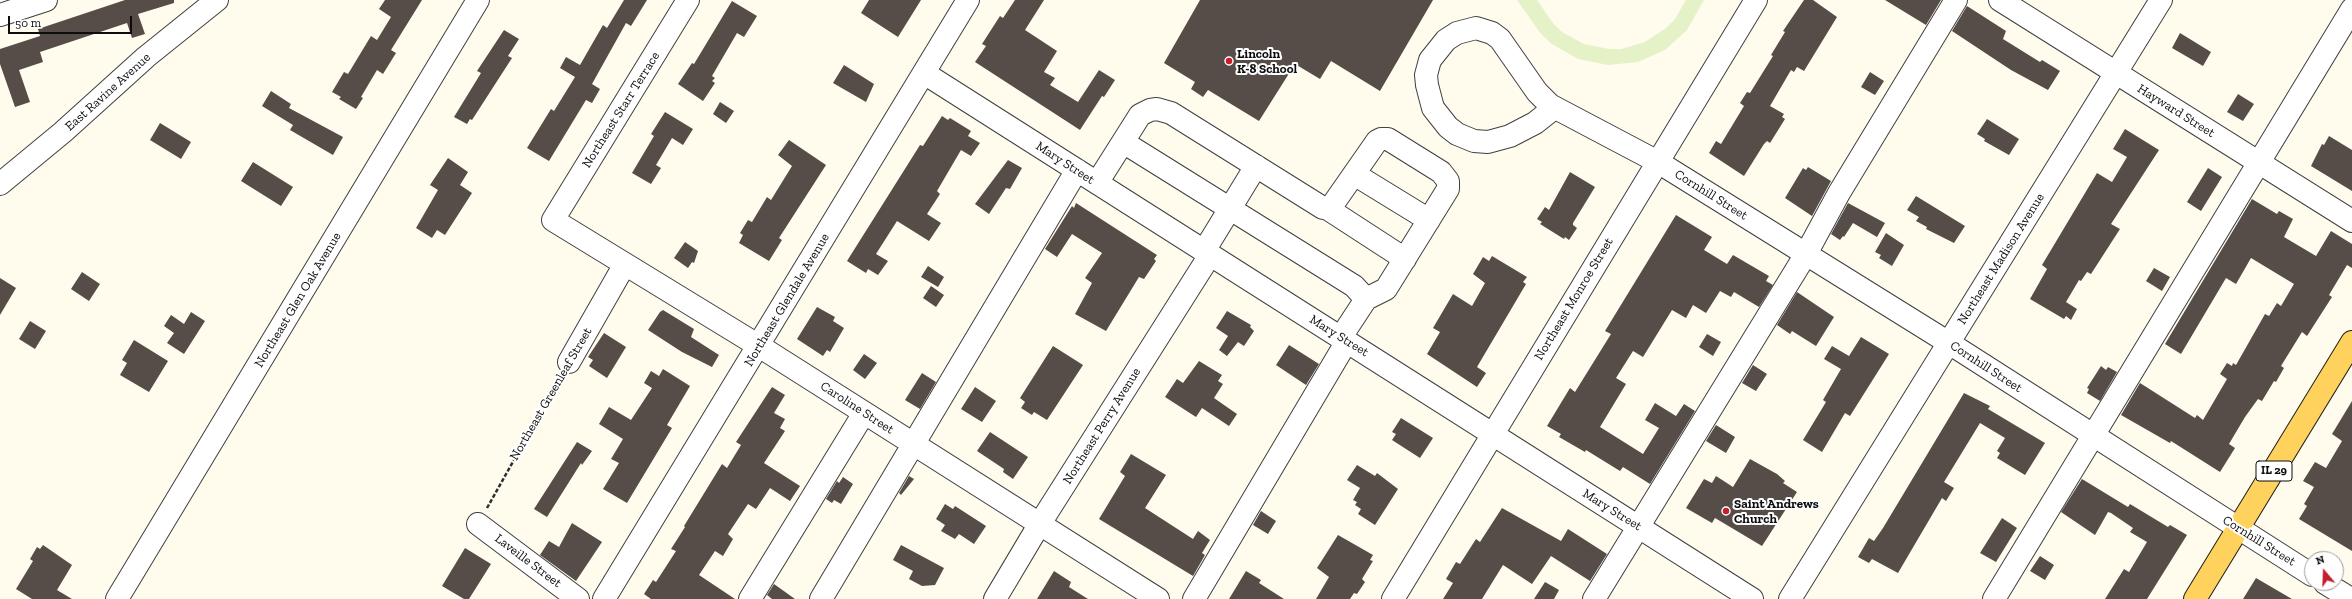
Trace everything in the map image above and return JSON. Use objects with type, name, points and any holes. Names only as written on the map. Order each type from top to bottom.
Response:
[{"type":"main road","name":"IL 29","points":[[2195,599],[2352,342]]},
{"type":"street","points":[[0,15],[46,0]]},
{"type":"street","name":"East Ravine Avenue","points":[[0,184],[146,57],[217,0]]},
{"type":"street","name":"Northeast Glen Oak Avenue","points":[[117,599],[478,0]]},
{"type":"street","name":"Northeast Starr Terrace","points":[[553,220],[688,0]]},
{"type":"street","name":"Northeast Glendale Avenue","points":[[604,599],[968,0]]},
{"type":"street","name":"Northeast Monroe Street","points":[[1393,599],[1756,0]]},
{"type":"street","points":[[1594,599],[1806,254],[1839,192],[1956,0]]},
{"type":"street","name":"Hayward Street","points":[[2000,0],[2352,221]]},
{"type":"street","name":"Northeast Madison Avenue","points":[[1790,599],[2161,0]]},
{"type":"street","points":[[1994,599],[2352,9]]},
{"type":"street","points":[[1476,28],[1484,29],[1500,39],[1537,92],[1554,108],[1535,123],[1510,136],[1488,142],[1474,141],[1457,134],[1448,127],[1433,108],[1426,80],[1430,60],[1446,40],[1457,33],[1476,28]]},
{"type":"street","name":"Mary Street","points":[[924,73],[1752,599]]},
{"type":"street","name":"Cornhill Street","points":[[1554,108],[1658,162],[1949,343],[2304,570]]},
{"type":"street","points":[[1097,183],[1140,115],[1150,110],[1163,110],[1322,208],[1328,209],[1405,259]]},
{"type":"street","points":[[1194,599],[1366,299],[1386,289],[1429,220],[1449,184],[1446,177],[1434,168],[1384,138],[1377,141],[1328,209]]},
{"type":"street","points":[[1123,142],[1354,286],[1366,299]]},
{"type":"street","name":"Northeast Perry Avenue","points":[[995,599],[1207,253],[1229,209],[1256,166]]},
{"type":"street","points":[[821,599],[915,445],[938,401],[1077,170]]},
{"type":"street","points":[[1354,174],[1429,220]]},
{"type":"street","name":"Caroline Street","points":[[553,220],[759,346],[1158,599]]},
{"type":"street","name":"Northeast Greenleaf Street","points":[[569,362],[625,264]]},
{"type":"street","points":[[750,599],[864,413]]},
{"type":"street","name":"Laveille Street","points":[[478,524],[578,599]]},
{"type":"street","points":[[2338,591],[2351,599]]},
{"type":"path","name":"Northeast Greenleaf Street","points":[[478,524],[569,362]]},
{"type":"green space","points":[[1517,0],[1537,0],[1553,23],[1562,32],[1584,44],[1609,49],[1621,49],[1645,42],[1666,28],[1675,19],[1686,0],[1704,0],[1687,30],[1665,50],[1638,62],[1608,65],[1578,59],[1552,44],[1541,34]]},
{"type":"building","points":[[125,0],[174,0],[174,3],[138,14],[145,34],[132,38],[127,23],[40,52],[43,62],[19,70],[30,102],[15,107],[0,64],[0,49],[40,36],[38,29]]},
{"type":"building","points":[[385,0],[422,0],[391,50],[396,53],[383,74],[377,70],[361,97],[363,98],[356,109],[339,99],[341,97],[332,92],[344,72],[348,74],[371,36],[377,40],[391,17],[379,9]]},
{"type":"building","points":[[624,0],[647,0],[631,26],[626,23],[592,84],[600,89],[592,103],[586,100],[549,161],[527,148],[551,109],[554,111],[575,77],[560,68],[566,57],[580,65],[603,25],[607,28]]},
{"type":"building","points":[[869,0],[921,0],[898,37],[861,13]]},
{"type":"building","points":[[1015,0],[1044,0],[1025,30],[1057,51],[1044,72],[1055,78],[1050,85],[1078,102],[1099,70],[1115,80],[1104,97],[1102,96],[1080,130],[975,62],[986,46],[982,44],[1000,16],[1003,18]]},
{"type":"building","name":"Lincoln K-8 School","points":[[1200,0],[1433,0],[1380,91],[1331,61],[1320,79],[1295,64],[1259,121],[1208,90],[1203,97],[1191,89],[1195,82],[1164,63]]},
{"type":"building","points":[[1804,0],[1813,0],[1837,17],[1804,71],[1797,67],[1794,72],[1791,70],[1770,106],[1784,114],[1782,117],[1785,119],[1770,143],[1767,141],[1764,144],[1744,176],[1709,153],[1716,141],[1721,144],[1744,106],[1740,103],[1747,92],[1750,93],[1773,56],[1771,55],[1785,32],[1783,31]]},
{"type":"building","points":[[1885,0],[1941,0],[1926,25]]},
{"type":"building","points":[[732,1],[757,16],[744,37],[737,33],[712,76],[715,78],[712,81],[715,83],[703,101],[678,84],[692,63],[694,64]]},
{"type":"building","points":[[1967,6],[2006,31],[2003,39],[2040,62],[2042,60],[2060,71],[2048,90],[2011,70],[1952,31]]},
{"type":"building","points":[[504,30],[519,39],[508,56],[512,58],[472,120],[470,119],[467,124],[454,117],[481,73],[477,71]]},
{"type":"building","points":[[2180,33],[2211,52],[2203,66],[2172,48]]},
{"type":"building","points":[[844,65],[874,84],[866,102],[833,83]]},
{"type":"building","points":[[1870,72],[1884,81],[1875,95],[1861,87]]},
{"type":"building","points":[[271,91],[291,104],[289,108],[343,137],[333,155],[290,130],[293,125],[262,106]]},
{"type":"building","points":[[2238,94],[2254,104],[2243,121],[2227,112]]},
{"type":"building","points":[[720,102],[734,111],[726,123],[713,114]]},
{"type":"building","points":[[665,112],[693,129],[683,145],[672,138],[656,165],[661,168],[651,184],[632,173],[654,136],[651,134]]},
{"type":"building","points":[[942,116],[948,120],[950,118],[971,131],[968,136],[980,143],[971,156],[961,150],[937,191],[940,194],[927,214],[941,223],[929,241],[897,221],[876,254],[888,261],[878,275],[868,269],[866,273],[847,261],[920,145],[923,146]]},
{"type":"building","points":[[1987,119],[2019,139],[2009,155],[1984,141],[1985,139],[1977,134]]},
{"type":"building","points":[[160,123],[191,142],[181,159],[150,140]]},
{"type":"building","points":[[2125,129],[2159,150],[2111,224],[2120,229],[2091,274],[2087,272],[2081,281],[2079,280],[2066,302],[2077,309],[2071,320],[2066,316],[2064,319],[2030,299],[2047,269],[2042,265],[2097,173],[2112,182],[2127,157],[2113,149]]},
{"type":"building","points":[[2329,136],[2352,150],[2352,191],[2311,166],[2322,144],[2324,145]]},
{"type":"building","points":[[789,140],[826,165],[779,238],[782,240],[769,261],[739,243],[743,235],[740,233],[748,220],[752,222],[767,197],[771,200],[792,166],[778,155]]},
{"type":"building","points":[[448,158],[468,172],[460,185],[472,193],[445,235],[437,230],[432,238],[416,228],[438,190],[430,185]]},
{"type":"building","points":[[1008,160],[1022,168],[1010,189],[1006,188],[989,214],[975,204]]},
{"type":"building","points":[[253,162],[293,187],[281,206],[241,181]]},
{"type":"building","points":[[1808,167],[1831,181],[1812,216],[1785,198],[1803,168],[1806,170]]},
{"type":"building","points":[[2208,168],[2222,177],[2201,211],[2187,202]]},
{"type":"building","points":[[1570,172],[1595,187],[1573,223],[1573,225],[1577,228],[1569,240],[1565,237],[1564,239],[1540,224],[1542,222],[1537,219],[1545,207],[1549,210]]},
{"type":"building","points":[[1916,196],[1965,226],[1954,243],[1926,229],[1927,227],[1916,221],[1919,217],[1907,210]]},
{"type":"building","points":[[2252,199],[2277,214],[2279,211],[2293,219],[2284,237],[2316,256],[2331,231],[2352,244],[2352,268],[2347,265],[2329,295],[2332,297],[2307,336],[2302,332],[2281,366],[2284,368],[2276,382],[2274,381],[2262,401],[2258,399],[2245,417],[2229,444],[2235,448],[2220,472],[2171,441],[2170,443],[2121,415],[2140,383],[2195,418],[2197,415],[2203,420],[2227,379],[2220,374],[2227,363],[2232,366],[2233,363],[2236,365],[2265,314],[2269,316],[2277,303],[2281,306],[2294,284],[2251,258],[2236,284],[2226,278],[2181,354],[2165,344]]},
{"type":"building","points":[[1076,203],[1157,255],[1154,259],[1156,261],[1144,279],[1139,277],[1106,331],[1075,314],[1092,283],[1085,278],[1102,253],[1072,234],[1057,257],[1045,249],[1072,206],[1074,208]]},
{"type":"building","points":[[1848,203],[1885,223],[1877,237],[1853,223],[1844,237],[1843,236],[1840,240],[1831,234]]},
{"type":"building","points":[[1676,215],[1712,237],[1704,250],[1727,264],[1733,255],[1769,276],[1766,281],[1773,285],[1759,307],[1734,292],[1731,297],[1720,291],[1706,313],[1693,305],[1686,318],[1672,310],[1643,357],[1633,351],[1616,378],[1626,384],[1600,427],[1643,454],[1659,428],[1645,420],[1655,403],[1676,416],[1684,404],[1695,411],[1650,484],[1623,467],[1620,471],[1586,450],[1585,452],[1559,437],[1561,434],[1547,426],[1570,388],[1575,392],[1611,334],[1605,331]]},
{"type":"building","points":[[1886,233],[1904,245],[1892,266],[1879,258],[1881,255],[1875,252]]},
{"type":"building","points":[[685,242],[698,251],[694,263],[692,262],[688,268],[674,258]]},
{"type":"building","points":[[1492,256],[1527,277],[1523,282],[1526,284],[1477,367],[1486,373],[1477,387],[1427,354],[1440,332],[1433,328],[1453,294],[1472,306],[1485,283],[1473,274],[1483,257],[1489,261]]},
{"type":"building","points":[[928,266],[944,277],[938,287],[921,277]]},
{"type":"building","points":[[2154,268],[2170,277],[2162,291],[2146,281]]},
{"type":"building","points":[[82,272],[100,284],[89,301],[71,289]]},
{"type":"building","points":[[0,278],[16,288],[0,315]]},
{"type":"building","points":[[931,286],[944,295],[936,307],[923,298]]},
{"type":"building","points":[[1797,292],[1834,317],[1816,346],[1792,331],[1790,334],[1777,325]]},
{"type":"building","points":[[817,307],[835,317],[833,321],[844,328],[830,352],[827,350],[823,356],[797,339]]},
{"type":"building","points":[[663,310],[694,329],[691,337],[719,355],[712,367],[682,352],[648,330]]},
{"type":"building","points":[[1227,311],[1251,325],[1250,327],[1254,331],[1244,346],[1238,342],[1227,356],[1219,350],[1228,336],[1216,328]]},
{"type":"building","points":[[191,312],[205,321],[184,354],[167,343],[174,333],[164,326],[171,315],[184,324]]},
{"type":"building","points":[[30,321],[46,331],[35,349],[19,339]]},
{"type":"building","points":[[604,333],[626,347],[607,378],[589,366],[593,360],[588,357]]},
{"type":"building","points":[[1707,334],[1721,342],[1713,356],[1699,347]]},
{"type":"building","points":[[1861,337],[1889,354],[1850,416],[1845,413],[1822,452],[1803,440],[1826,402],[1823,400],[1841,369],[1824,359],[1832,346],[1849,356]]},
{"type":"building","points":[[134,340],[168,361],[149,392],[120,375],[127,363],[122,360]]},
{"type":"building","points":[[1289,345],[1319,364],[1306,385],[1276,365]]},
{"type":"building","points":[[1053,346],[1083,365],[1047,420],[1034,412],[1032,415],[1021,408],[1025,402],[1020,398]]},
{"type":"building","points":[[864,354],[877,363],[865,379],[853,370]]},
{"type":"building","points":[[1199,361],[1222,375],[1218,381],[1223,384],[1214,398],[1237,414],[1229,426],[1202,408],[1196,417],[1165,397],[1177,379],[1183,383]]},
{"type":"building","points":[[1753,365],[1767,374],[1756,391],[1742,383]]},
{"type":"building","points":[[2101,366],[2106,370],[2108,367],[2117,372],[2100,401],[2087,393],[2089,389],[2087,388]]},
{"type":"building","points":[[663,369],[690,386],[667,425],[672,428],[627,503],[603,489],[619,463],[611,459],[623,439],[599,424],[609,407],[631,420],[652,388],[644,383],[651,371],[659,376]]},
{"type":"building","points":[[922,373],[936,382],[920,409],[905,400]]},
{"type":"building","points":[[772,387],[785,395],[774,413],[785,419],[780,428],[785,431],[764,463],[800,486],[790,501],[770,488],[756,509],[748,504],[728,534],[733,539],[723,556],[715,551],[699,575],[735,599],[651,599],[644,594],[653,580],[656,582],[676,551],[671,549],[685,527],[684,526],[722,464],[727,468],[741,445],[736,442]]},
{"type":"building","points":[[975,387],[996,401],[982,422],[961,409]]},
{"type":"building","points":[[1964,393],[1990,406],[1988,409],[2045,443],[2025,475],[1997,458],[2000,453],[1997,451],[2005,438],[1980,423],[1944,482],[1954,488],[1946,501],[1942,498],[1898,573],[1872,559],[1869,563],[1858,557],[1869,538],[1874,541],[1883,528]]},
{"type":"building","points":[[2352,401],[2352,551],[2299,519],[2307,506],[2304,504],[2314,487],[2303,481],[2315,462],[2326,468],[2342,441],[2332,434]]},
{"type":"building","points":[[1401,418],[1433,438],[1420,458],[1392,440],[1396,434],[1392,432]]},
{"type":"building","points":[[1716,425],[1735,437],[1726,453],[1706,441]]},
{"type":"building","points":[[990,432],[1028,457],[1013,479],[1003,472],[1004,469],[977,451]]},
{"type":"building","points":[[577,442],[592,451],[582,465],[581,463],[547,517],[534,509]]},
{"type":"building","points":[[1131,454],[1166,475],[1145,508],[1193,539],[1198,531],[1210,540],[1202,553],[1205,555],[1193,576],[1099,519],[1125,476],[1120,472]]},
{"type":"building","points":[[1750,459],[1777,474],[1785,481],[1783,483],[1797,492],[1762,546],[1715,518],[1712,523],[1686,508],[1704,479],[1712,483],[1716,476],[1733,487]]},
{"type":"building","points":[[1357,465],[1375,476],[1377,473],[1398,489],[1375,525],[1358,514],[1361,509],[1355,505],[1357,502],[1353,500],[1360,488],[1347,480]]},
{"type":"building","points":[[909,476],[914,479],[901,495],[899,493]]},
{"type":"building","points":[[843,477],[853,484],[841,504],[834,500],[832,503],[826,499],[837,481],[839,483]]},
{"type":"building","points":[[2082,479],[2128,507],[2130,504],[2168,527],[2170,525],[2187,535],[2147,599],[2105,599],[2124,569],[2129,572],[2147,542],[2130,532],[2133,528],[2111,513],[2108,512],[2095,535],[2061,512]]},
{"type":"building","points":[[945,504],[953,509],[955,506],[986,526],[974,544],[959,534],[955,539],[941,531],[945,525],[936,519]]},
{"type":"building","points":[[1502,508],[1561,541],[1568,529],[1607,554],[1590,581],[1551,556],[1532,584],[1503,565],[1482,599],[1443,599],[1453,583],[1446,579],[1456,562],[1460,564],[1476,539],[1480,542]]},
{"type":"building","points":[[1261,511],[1276,521],[1268,534],[1253,525]]},
{"type":"building","points":[[2002,518],[2017,528],[1996,562],[1980,553]]},
{"type":"building","points":[[572,523],[602,542],[576,581],[540,555],[549,541],[559,547]]},
{"type":"building","points":[[1338,535],[1373,555],[1370,560],[1373,561],[1362,579],[1365,582],[1357,594],[1354,593],[1350,599],[1316,599],[1329,577],[1317,568]]},
{"type":"building","points":[[43,545],[72,565],[57,590],[72,599],[32,599],[16,589],[33,561],[30,559],[37,547],[40,549]]},
{"type":"building","points":[[901,545],[944,568],[935,585],[922,586],[909,579],[913,571],[893,560]]},
{"type":"building","points":[[465,548],[491,564],[469,599],[464,599],[442,586]]},
{"type":"building","points":[[2040,556],[2054,565],[2045,580],[2030,571]]},
{"type":"building","points":[[1054,571],[1071,582],[1069,587],[1088,599],[1037,599]]},
{"type":"building","points":[[1246,571],[1261,580],[1259,583],[1284,599],[1229,599]]},
{"type":"building","points":[[2256,578],[2292,599],[2243,599]]},
{"type":"building","points":[[1545,582],[1559,590],[1554,599],[1534,599]]},
{"type":"building","points":[[774,584],[795,599],[772,599],[767,595]]},
{"type":"place","name":"Lincoln K-8 School","points":[[1229,61]]},
{"type":"place","name":"Saint Andrews Church","points":[[1726,511]]}]
